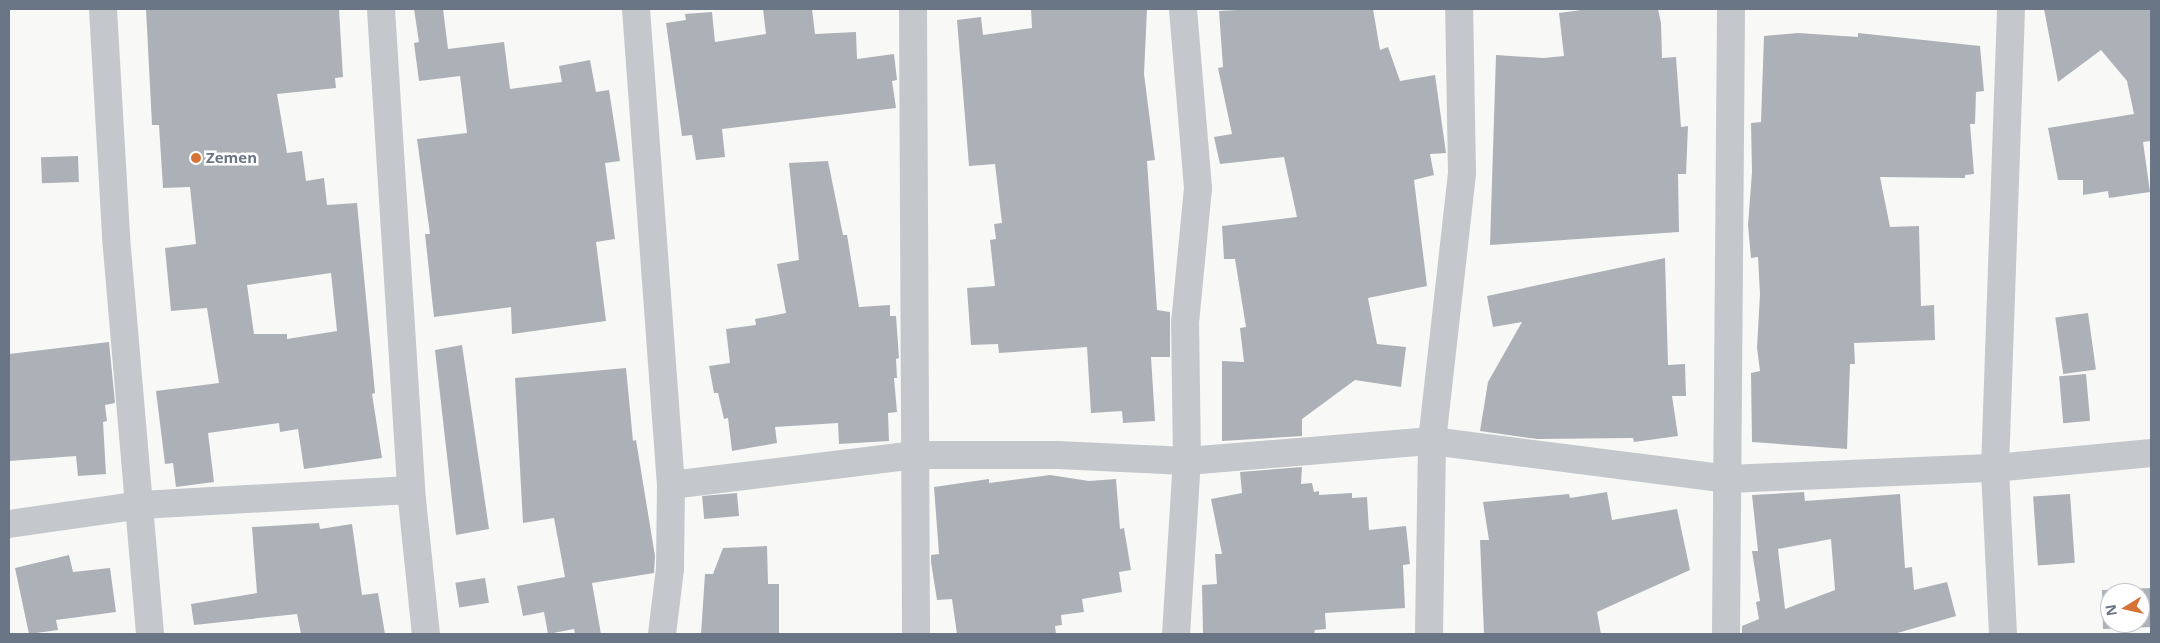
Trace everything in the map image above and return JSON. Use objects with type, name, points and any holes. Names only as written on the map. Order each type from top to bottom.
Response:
[{"type":"street","points":[[103,9],[116,237],[141,505],[150,634]]},
{"type":"street","points":[[381,9],[411,490],[426,634]]},
{"type":"street","points":[[636,9],[671,485],[670,569],[662,634]]},
{"type":"street","points":[[913,9],[916,634]]},
{"type":"street","points":[[1176,634],[1187,461],[1185,323],[1198,188],[1183,9]]},
{"type":"street","points":[[1429,634],[1432,441],[1462,173],[1459,9]]},
{"type":"street","points":[[1726,634],[1729,479],[1731,9]]},
{"type":"street","points":[[2003,634],[1995,468],[2012,9]]},
{"type":"street","points":[[671,485],[914,455],[1057,455],[1187,461],[1432,441],[1729,479],[1995,468],[2151,453]]},
{"type":"street","points":[[9,524],[141,505],[411,490]]},
{"type":"building","points":[[146,9],[339,9],[343,77],[335,78],[336,88],[277,94],[287,153],[302,151],[306,181],[324,178],[327,205],[357,203],[375,393],[372,394],[382,458],[304,469],[298,429],[280,432],[279,423],[208,433],[214,482],[176,487],[173,463],[165,464],[156,391],[219,383],[207,308],[171,311],[165,248],[196,244],[190,187],[163,188],[159,125],[152,125]],"holes":[[[331,273],[337,331],[287,339],[287,334],[254,334],[247,285]]]},
{"type":"building","points":[[414,9],[443,9],[448,49],[504,42],[510,89],[562,82],[559,66],[590,60],[596,92],[609,90],[620,161],[605,163],[615,239],[596,242],[606,321],[512,334],[511,307],[434,317],[425,234],[430,234],[417,139],[467,133],[460,76],[419,81],[414,43],[419,42]]},
{"type":"building","points":[[763,9],[812,9],[815,34],[856,32],[857,59],[894,54],[897,80],[892,81],[896,108],[722,129],[725,157],[696,160],[692,135],[682,136],[666,23],[686,20],[685,14],[712,12],[715,42],[766,34]]},
{"type":"building","points":[[1031,9],[1147,9],[1144,74],[1155,160],[1147,161],[1157,310],[1170,312],[1170,357],[1151,357],[1155,421],[1123,423],[1122,411],[1091,413],[1087,347],[999,353],[998,344],[971,345],[967,288],[995,286],[990,240],[996,239],[994,224],[1002,223],[995,164],[969,166],[957,20],[981,17],[983,35],[1032,28]]},
{"type":"building","points":[[1256,9],[1373,9],[1380,50],[1388,47],[1400,81],[1435,75],[1446,153],[1430,154],[1434,175],[1414,180],[1427,286],[1368,298],[1377,344],[1406,347],[1401,387],[1355,380],[1302,419],[1302,436],[1222,441],[1222,361],[1244,362],[1240,328],[1246,327],[1235,259],[1224,259],[1222,226],[1297,217],[1284,157],[1220,164],[1214,137],[1232,134],[1218,68],[1223,67],[1219,11]]},
{"type":"building","points":[[1589,9],[1658,9],[1661,23],[1662,58],[1676,57],[1681,127],[1688,126],[1686,174],[1678,174],[1679,232],[1490,245],[1496,55],[1544,58],[1564,56],[1559,13]]},
{"type":"building","points":[[2044,9],[2151,9],[2151,141],[2143,142],[2150,192],[2109,198],[2108,191],[2083,195],[2083,180],[2058,180],[2048,128],[2134,114],[2127,81],[2101,50],[2058,82]]},
{"type":"building","points":[[1798,33],[1858,37],[1858,33],[1980,46],[1984,91],[1976,92],[1975,124],[1970,124],[1974,174],[1965,175],[1965,178],[1880,177],[1890,227],[1919,226],[1921,306],[1934,305],[1935,340],[1854,343],[1855,364],[1850,364],[1847,449],[1752,442],[1751,373],[1760,371],[1757,348],[1760,294],[1758,257],[1751,258],[1748,225],[1752,172],[1751,123],[1761,122],[1764,36]]},
{"type":"building","points":[[78,156],[79,182],[42,183],[41,157]]},
{"type":"building","points":[[828,161],[843,235],[847,235],[859,307],[890,305],[890,316],[896,316],[899,358],[896,359],[897,378],[894,378],[897,412],[888,413],[889,441],[839,444],[838,423],[775,427],[777,443],[732,451],[728,418],[724,419],[718,393],[714,393],[709,366],[730,363],[726,329],[756,325],[755,319],[786,313],[777,264],[799,260],[789,163]]},
{"type":"building","points":[[1665,258],[1668,365],[1685,364],[1686,396],[1672,396],[1678,436],[1634,442],[1633,438],[1537,439],[1480,431],[1488,382],[1522,322],[1493,327],[1487,296]]},
{"type":"building","points":[[2088,313],[2096,369],[2063,374],[2055,318]]},
{"type":"building","points":[[109,342],[115,403],[105,405],[107,421],[103,422],[106,474],[78,476],[76,456],[9,461],[9,354]]},
{"type":"building","points":[[462,345],[489,529],[456,535],[435,350]]},
{"type":"building","points":[[626,368],[633,441],[636,440],[655,556],[654,573],[592,583],[601,634],[575,634],[574,629],[548,634],[544,612],[523,616],[517,586],[565,577],[554,518],[523,523],[515,378]]},
{"type":"building","points":[[2086,374],[2090,421],[2063,423],[2059,376]]},
{"type":"building","points":[[1302,467],[1301,484],[1312,483],[1314,492],[1319,491],[1319,495],[1352,493],[1352,498],[1367,497],[1369,530],[1406,526],[1410,564],[1403,565],[1405,608],[1325,613],[1326,629],[1315,630],[1314,634],[1203,634],[1202,585],[1217,584],[1215,554],[1222,554],[1211,499],[1242,493],[1240,472]]},
{"type":"building","points":[[1050,475],[1089,481],[1116,479],[1120,529],[1124,528],[1131,570],[1119,572],[1122,592],[1082,599],[1084,612],[1061,615],[1062,625],[1055,626],[1056,634],[957,634],[952,599],[937,600],[931,562],[931,555],[939,554],[934,487],[989,479],[989,483]]},
{"type":"building","points":[[1607,492],[1612,520],[1677,509],[1690,570],[1597,612],[1601,634],[1484,634],[1480,540],[1489,540],[1483,502],[1569,494],[1570,498]]},
{"type":"building","points":[[1804,492],[1805,501],[1900,494],[1905,568],[1912,567],[1914,590],[1947,582],[1956,616],[1894,634],[1742,634],[1742,626],[1759,619],[1756,602],[1760,601],[1752,551],[1758,551],[1752,495]],"holes":[[[1831,539],[1835,590],[1785,609],[1778,549]]]},
{"type":"building","points":[[737,493],[739,516],[704,519],[702,496]]},
{"type":"building","points":[[2070,494],[2075,563],[2038,565],[2033,497]]},
{"type":"building","points":[[319,523],[320,529],[352,524],[362,595],[378,593],[385,634],[301,634],[297,614],[194,625],[191,604],[257,593],[252,527]]},
{"type":"building","points":[[767,546],[768,584],[779,584],[779,634],[701,634],[705,574],[713,574],[723,548]]},
{"type":"building","points":[[69,555],[73,572],[110,568],[116,612],[56,620],[58,630],[29,634],[15,568]]},
{"type":"building","points":[[485,578],[489,603],[459,607],[455,583]]},
{"type":"building","points":[[2151,588],[2151,627],[2150,627]]},
{"type":"place","name":"Zemen","points":[[196,158]]}]
